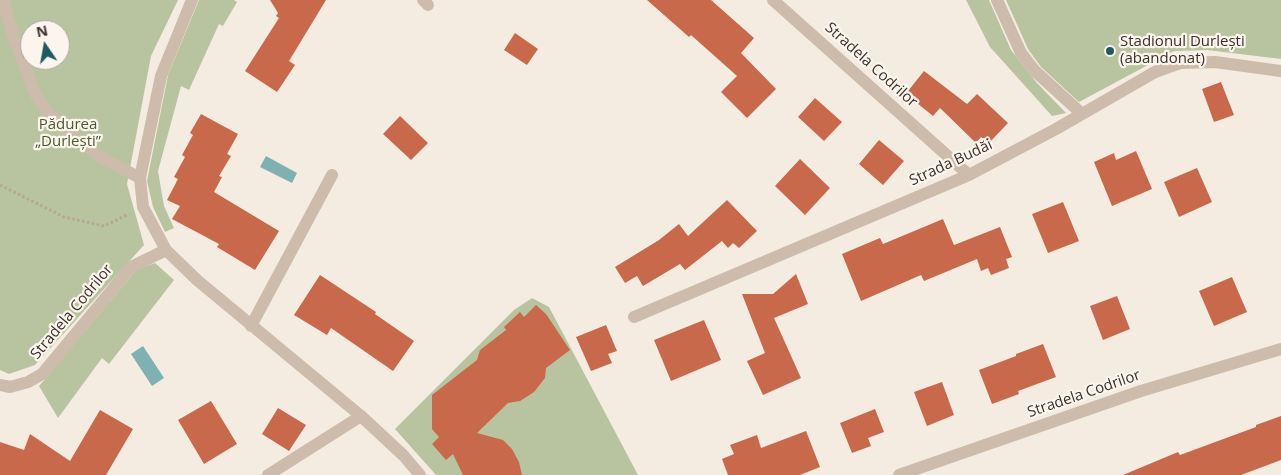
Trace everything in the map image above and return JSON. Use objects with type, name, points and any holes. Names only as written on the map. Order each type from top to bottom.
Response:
[{"type":"street","points":[[3,0],[14,38],[35,94],[49,114],[75,138],[99,156],[140,178]]},
{"type":"street","points":[[192,0],[161,76],[140,178],[143,207],[166,250],[197,280],[361,416],[404,456],[420,475]]},
{"type":"street","name":"Stradela Codrilor","points":[[773,0],[969,174]]},
{"type":"street","points":[[997,0],[1021,53],[1035,71],[1082,114]]},
{"type":"street","name":"Strada Budăi","points":[[634,317],[969,174],[1082,114],[1155,72],[1180,63],[1215,62],[1281,71]]},
{"type":"street","points":[[251,326],[332,175]]},
{"type":"street","name":"Stradela Codrilor","points":[[0,385],[10,386],[28,382],[42,374],[131,267],[166,250]]},
{"type":"street","name":"Stradela Codrilor","points":[[899,475],[1141,391],[1281,349]]},
{"type":"street","points":[[268,475],[361,416]]},
{"type":"path","points":[[0,185],[64,217],[104,226],[143,207]]},
{"type":"green space","name":"Pădurea „Durlești”","points":[[0,0],[178,0],[151,56],[127,184],[144,245],[35,365],[9,374],[0,370]]},
{"type":"green space","points":[[199,0],[234,0],[237,2],[223,26],[219,24],[189,90],[181,86],[158,171],[164,206],[174,228],[165,232],[153,207],[147,181],[168,75]]},
{"type":"green space","points":[[966,0],[989,0],[1011,50],[1037,83],[1066,113],[1052,116],[990,47]]},
{"type":"green space","name":"Stadionul Durlești (abandonat)","points":[[1006,0],[1281,0],[1281,59],[1207,50],[1174,51],[1079,102],[1041,67],[1028,49]]},
{"type":"green space","points":[[155,263],[174,280],[109,364],[102,358],[58,418],[39,386],[137,269]]},
{"type":"green space","points":[[532,298],[549,307],[638,475],[436,475],[395,429],[514,310]]},
{"type":"water","points":[[266,156],[297,173],[292,183],[260,167]]},
{"type":"water","points":[[143,346],[164,378],[152,386],[131,354]]},
{"type":"building","points":[[270,0],[326,0],[289,61],[295,65],[277,92],[245,71],[279,18],[276,16],[278,13]]},
{"type":"building","points":[[647,0],[711,0],[754,38],[741,53],[776,89],[747,118],[721,92],[737,76],[691,35],[689,37]]},
{"type":"building","points":[[515,33],[538,49],[527,65],[504,50]]},
{"type":"building","points":[[924,71],[967,104],[977,94],[1008,123],[988,144],[981,137],[976,143],[940,108],[933,116],[912,99],[914,96],[908,91]]},
{"type":"building","points":[[1221,82],[1234,115],[1214,122],[1202,89]]},
{"type":"building","points":[[815,98],[842,122],[824,141],[798,117]]},
{"type":"building","points":[[201,114],[238,134],[227,154],[231,156],[219,176],[222,177],[214,192],[279,231],[255,270],[217,247],[219,244],[172,219],[180,206],[167,200],[178,179],[174,177],[185,157],[182,155],[193,135],[190,133]]},
{"type":"building","points":[[400,116],[428,143],[411,160],[383,134]]},
{"type":"building","points":[[879,140],[904,161],[883,185],[859,164]]},
{"type":"building","points":[[1136,151],[1152,189],[1112,206],[1094,162],[1114,153],[1116,160]]},
{"type":"building","points":[[800,159],[830,188],[805,215],[775,186]]},
{"type":"building","points":[[1197,168],[1212,202],[1179,217],[1164,182]]},
{"type":"building","points":[[727,200],[757,231],[739,248],[733,243],[728,248],[722,241],[685,270],[680,264],[643,286],[637,276],[625,283],[615,267],[659,240],[679,224],[688,236]]},
{"type":"building","points":[[1063,202],[1079,241],[1048,253],[1032,214]]},
{"type":"building","points":[[943,219],[954,245],[1000,227],[1012,257],[1006,259],[1009,268],[991,275],[988,268],[981,271],[977,259],[924,281],[921,275],[861,301],[842,254],[880,238],[883,244]]},
{"type":"building","points":[[796,274],[808,304],[774,318],[801,378],[763,395],[747,361],[765,353],[742,294],[773,294]]},
{"type":"building","points":[[320,275],[376,312],[375,314],[414,341],[393,371],[331,328],[327,335],[294,315]]},
{"type":"building","points":[[1232,277],[1247,312],[1214,326],[1199,291]]},
{"type":"building","points":[[1117,296],[1130,329],[1103,340],[1090,306]]},
{"type":"building","points":[[536,305],[546,314],[570,350],[546,368],[545,378],[534,392],[520,401],[508,403],[477,433],[503,440],[512,449],[519,462],[522,475],[463,475],[453,454],[446,460],[432,444],[439,437],[432,429],[432,395],[477,360],[480,350],[506,330],[504,327],[520,312],[524,317]]},
{"type":"building","points":[[704,320],[721,360],[671,381],[654,340]]},
{"type":"building","points":[[606,325],[617,351],[608,354],[612,363],[591,371],[576,337]]},
{"type":"building","points":[[1043,344],[1056,377],[1018,391],[1019,394],[992,404],[979,370]]},
{"type":"building","points":[[942,382],[954,415],[927,426],[914,392]]},
{"type":"building","points":[[211,401],[237,444],[204,464],[178,420]]},
{"type":"building","points":[[278,408],[306,425],[289,451],[262,434]]},
{"type":"building","points":[[875,409],[884,432],[868,438],[871,446],[852,453],[840,423]]},
{"type":"building","points":[[100,410],[133,429],[106,475],[0,475],[0,442],[24,450],[30,434],[70,461]]},
{"type":"building","points":[[1281,416],[1281,460],[1241,475],[1123,475],[1178,452],[1180,455]]},
{"type":"building","points":[[806,431],[820,467],[800,475],[728,475],[722,459],[734,454],[730,445],[757,435],[761,448]]},
{"type":"place","name":"Stadionul Durlești (abandonat)","points":[[1110,51]]}]
